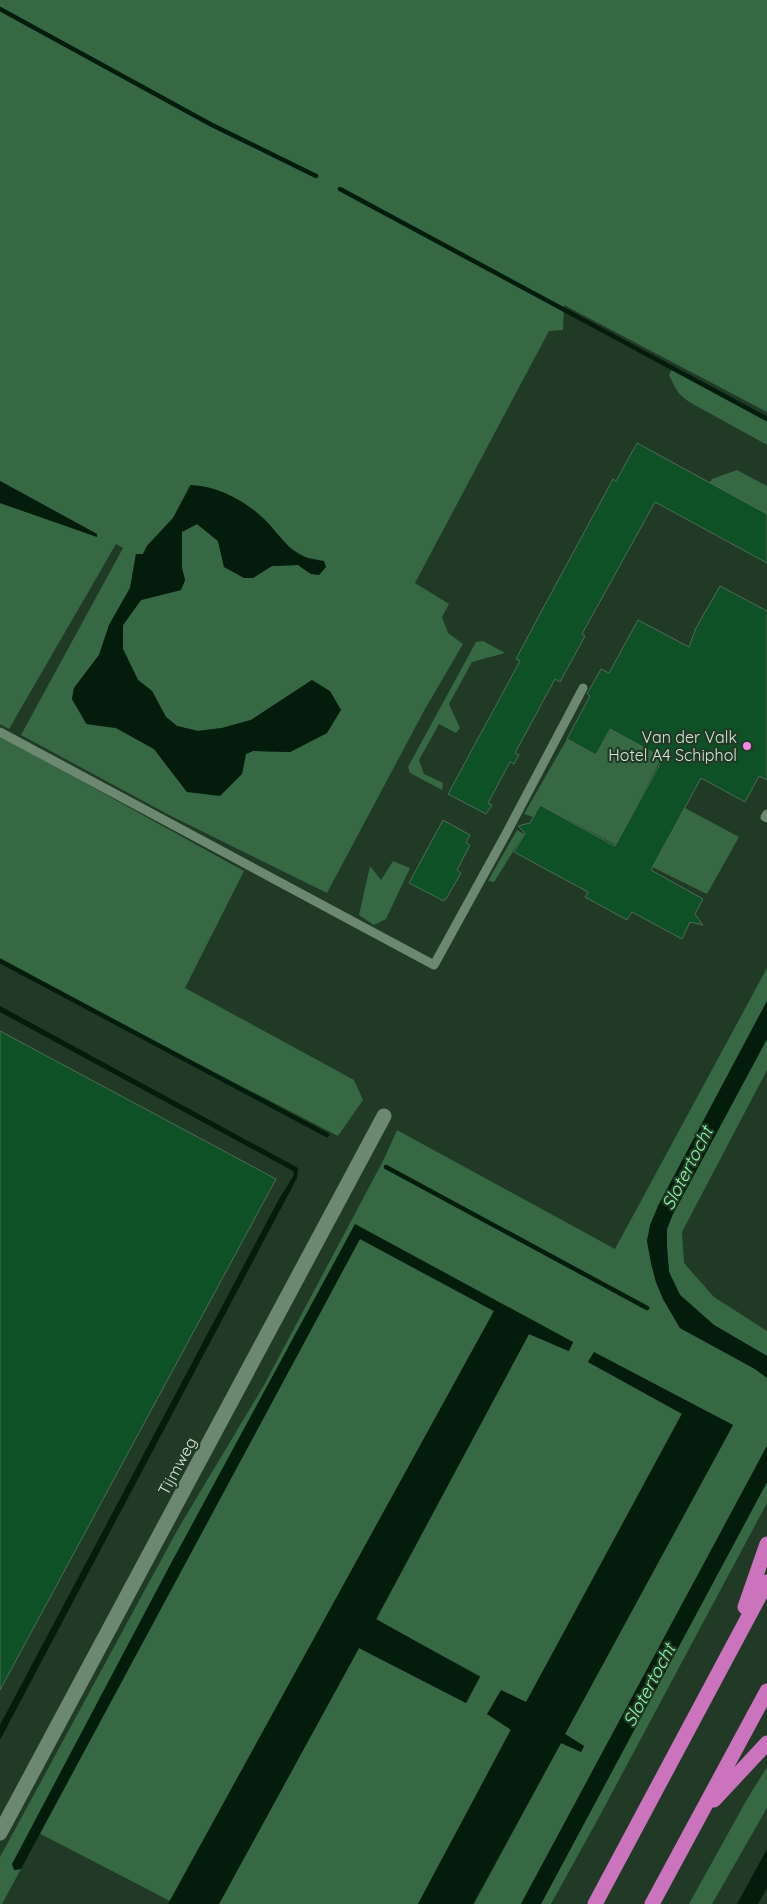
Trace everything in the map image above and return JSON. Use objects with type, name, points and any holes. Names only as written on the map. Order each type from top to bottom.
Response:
[{"type":"highway","points":[[727,1658],[767,1544]]},
{"type":"highway","points":[[595,1904],[767,1582]]},
{"type":"highway","points":[[652,1904],[767,1690]]},
{"type":"highway","points":[[700,1816],[767,1743]]},
{"type":"street","name":"Tijmweg","points":[[0,1833],[384,1116]]},
{"type":"lane","points":[[0,732],[434,965],[583,688]]},
{"type":"lane","points":[[767,814],[765,817],[767,818]]},
{"type":"green space","points":[[0,0],[767,0],[767,412],[564,305],[563,330],[549,331],[415,583],[449,604],[442,617],[448,633],[463,644],[425,709],[327,893],[171,816],[21,735],[123,548],[116,544],[9,729],[0,724],[0,503],[97,536],[97,534],[0,481]],"holes":[[[190,485],[263,518],[290,548],[305,557],[324,561],[311,574],[298,565],[272,566],[253,578],[224,567],[218,541],[197,524],[181,532],[182,568],[185,580],[181,590],[141,600],[123,625],[123,649],[138,680],[152,691],[166,717],[177,726],[198,731],[222,728],[251,720],[312,680],[327,733],[290,752],[252,751],[246,754],[242,774],[187,792],[154,749],[116,728],[86,724],[72,699],[74,688],[99,655],[109,625],[130,588],[136,554],[143,554],[147,546],[173,518]]]},
{"type":"green space","points":[[672,369],[767,418],[767,445],[686,400],[677,391],[669,375]]},
{"type":"green space","points":[[737,470],[767,486],[767,521],[707,488],[712,479]]},
{"type":"green space","points":[[483,641],[505,653],[472,662],[449,704],[460,728],[456,733],[439,724],[419,760],[424,774],[443,783],[442,790],[410,773],[408,767],[476,642]]},
{"type":"green space","points":[[611,729],[662,757],[616,845],[540,805],[533,817],[524,814],[567,739],[596,755]]},
{"type":"green space","points":[[0,736],[244,871],[185,988],[354,1080],[363,1100],[338,1136],[156,1042],[0,958]]},
{"type":"green space","points":[[685,808],[739,837],[707,894],[652,867]]},
{"type":"green space","points":[[517,830],[524,834],[494,882],[488,881]]},
{"type":"green space","points":[[393,861],[410,868],[386,919],[374,925],[359,915],[370,866],[381,880]]},
{"type":"green space","points":[[767,968],[767,1001],[658,1206],[647,1241],[656,1282],[663,1299],[680,1328],[755,1369],[767,1378],[767,1446],[521,1904],[474,1904],[561,1743],[581,1752],[584,1746],[565,1734],[733,1425],[594,1353],[588,1362],[682,1413],[526,1703],[487,1714],[511,1729],[418,1904],[219,1904],[359,1648],[466,1703],[480,1676],[376,1620],[529,1334],[568,1351],[573,1342],[360,1239],[494,1311],[170,1901],[31,1829],[14,1870],[21,1869],[2,1904],[0,1904],[0,1857],[178,1529],[264,1385],[384,1159],[397,1130],[615,1249]]},
{"type":"green space","points":[[767,1039],[767,1070],[682,1232],[684,1263],[714,1297],[767,1331],[767,1356],[714,1325],[680,1295],[669,1272],[667,1229],[672,1216]]},
{"type":"green space","points":[[767,1482],[767,1503],[598,1819],[551,1904],[541,1904]]},
{"type":"green space","points":[[767,1767],[767,1808],[712,1904],[689,1904],[746,1801]]},
{"type":"water","points":[[0,481],[97,534],[97,537],[0,503]]},
{"type":"water","points":[[191,485],[211,488],[239,500],[256,511],[293,550],[307,558],[324,561],[326,567],[319,575],[311,574],[298,565],[272,566],[253,578],[244,578],[224,567],[218,541],[197,524],[182,532],[182,568],[185,580],[181,590],[141,600],[123,625],[123,649],[138,680],[152,691],[166,717],[177,726],[198,731],[222,728],[251,720],[312,680],[330,691],[341,710],[327,733],[290,752],[253,751],[246,754],[242,774],[220,796],[187,792],[154,749],[116,728],[87,724],[72,699],[74,688],[99,655],[109,625],[130,588],[136,554],[143,554],[147,546],[173,518]]},
{"type":"water","name":"Slotertocht","points":[[767,1001],[767,1039],[672,1216],[667,1229],[667,1247],[669,1272],[680,1295],[714,1325],[767,1356],[767,1378],[755,1369],[680,1328],[663,1299],[656,1282],[647,1241],[650,1225],[658,1206]]},
{"type":"water","points":[[0,1006],[298,1168],[297,1178],[0,1740],[0,1725],[279,1199],[294,1175],[293,1171],[0,1012]]},
{"type":"water","points":[[355,1224],[573,1342],[569,1351],[529,1334],[376,1619],[480,1677],[466,1703],[359,1648],[219,1904],[168,1904],[494,1311],[360,1239],[21,1869],[14,1870],[12,1864],[169,1567]]},
{"type":"water","points":[[594,1352],[733,1425],[565,1734],[584,1746],[581,1752],[561,1743],[473,1904],[418,1904],[511,1730],[487,1714],[501,1690],[526,1702],[682,1414],[588,1362]]},
{"type":"water","name":"Slotertocht","points":[[767,1446],[767,1482],[541,1904],[521,1904]]},
{"type":"water","points":[[767,1849],[767,1888],[758,1904],[737,1904]]},
{"type":"building","points":[[637,443],[767,514],[767,563],[655,502],[582,634],[585,636],[560,682],[555,679],[515,753],[519,755],[514,764],[510,762],[488,803],[492,805],[486,814],[448,794],[520,661],[516,659],[541,612],[613,479],[616,481]]},
{"type":"building","points":[[720,586],[767,611],[767,780],[759,776],[745,802],[701,778],[651,870],[703,899],[695,914],[703,925],[690,922],[682,939],[632,912],[627,920],[585,897],[588,892],[514,852],[525,833],[518,826],[530,823],[540,805],[615,846],[663,758],[610,729],[596,755],[567,739],[590,696],[587,694],[601,669],[609,673],[638,620],[689,647],[696,628]]},
{"type":"building","points":[[443,820],[470,835],[466,843],[470,845],[457,870],[461,873],[444,901],[409,883]]},
{"type":"building","points":[[0,1031],[276,1179],[0,1690]]},
{"type":"waterway","points":[[0,9],[212,125],[316,176]]},
{"type":"waterway","points":[[340,189],[767,419]]},
{"type":"waterway","points":[[0,961],[327,1135]]},
{"type":"waterway","points":[[386,1167],[647,1308]]},
{"type":"place","name":"Van der Valk Hotel A4 Schiphol","points":[[747,746]]}]
